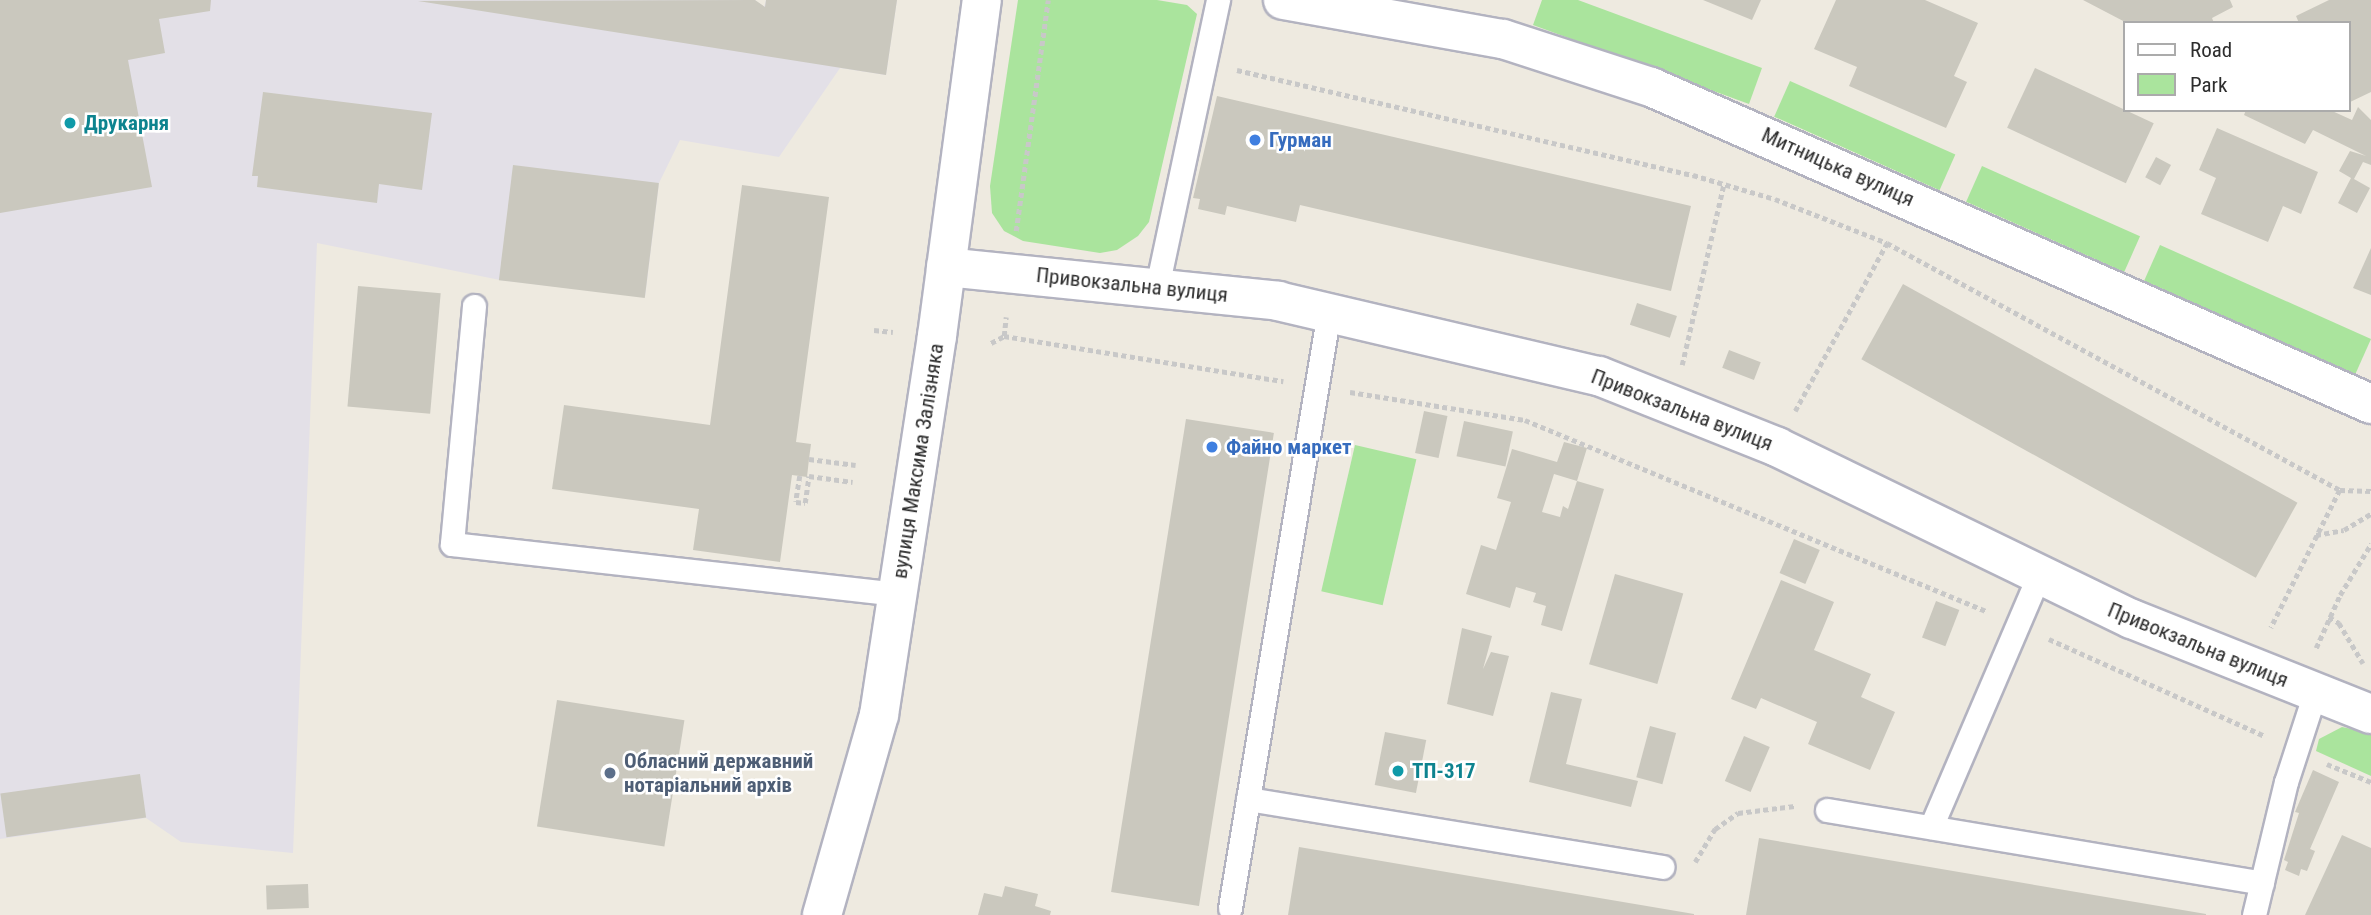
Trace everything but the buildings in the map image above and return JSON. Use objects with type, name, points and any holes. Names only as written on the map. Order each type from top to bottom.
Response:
[{"type":"street","name":"вулиця Максима Залізняка","points":[[822,915],[879,715],[946,267],[982,0]]},
{"type":"street","name":"Митницька вулиця","points":[[1283,0],[1503,39],[1651,87],[2371,404]]},
{"type":"street","name":"Привокзальна вулиця","points":[[946,267],[1157,287],[1329,311],[1564,366],[1673,403],[1777,447],[2039,575],[2256,671],[2371,714]]},
{"type":"lane","points":[[1157,287],[1218,0]]},
{"type":"lane","points":[[474,306],[452,544],[897,594]]},
{"type":"lane","points":[[1230,908],[1329,311]]},
{"type":"lane","points":[[1931,827],[2039,575]]},
{"type":"lane","points":[[2254,915],[2308,690]]},
{"type":"lane","points":[[1248,799],[1662,867]]},
{"type":"lane","points":[[1827,810],[2262,883]]},
{"type":"path","points":[[1004,336],[1048,0]]},
{"type":"path","points":[[1236,57],[1233,69],[1724,183],[1887,243],[2340,490],[2371,491]]},
{"type":"path","points":[[1673,403],[1724,183]]},
{"type":"path","points":[[1777,447],[1887,243]]},
{"type":"path","points":[[874,330],[893,332]]},
{"type":"path","points":[[991,343],[1004,336],[1525,420],[2018,625],[2371,782]]},
{"type":"path","points":[[809,459],[856,465]]},
{"type":"path","points":[[800,476],[796,502],[805,503],[809,476],[853,482]]},
{"type":"path","points":[[2256,671],[2274,619],[2340,490]]},
{"type":"path","points":[[2315,535],[2344,530],[2371,514]]},
{"type":"path","points":[[2308,690],[2329,617],[2371,544]]},
{"type":"path","points":[[2329,617],[2339,623],[2364,665]]},
{"type":"path","points":[[1662,867],[1689,867],[1715,830],[1745,810],[1786,806],[1827,810]]},
{"type":"shaded area","points":[[0,0],[755,0],[764,7],[766,0],[897,0],[886,75],[840,68],[779,157],[680,140],[659,183],[645,297],[500,280],[317,243],[293,853],[181,842],[146,818],[0,839]]},
{"type":"green space","points":[[1018,0],[1157,0],[1187,5],[1197,14],[1149,222],[1138,236],[1117,250],[1100,253],[1023,241],[1004,231],[992,213],[990,186]]},
{"type":"green space","points":[[1542,0],[1578,0],[1762,68],[1749,104],[1533,25]]},
{"type":"green space","points":[[1790,81],[1955,155],[1939,190],[1774,117]]},
{"type":"green space","points":[[1982,166],[2140,236],[2124,272],[1966,202]]},
{"type":"green space","points":[[2160,245],[2371,339],[2355,375],[2144,281]]},
{"type":"green space","points":[[1355,445],[1416,459],[1383,605],[1321,591]]},
{"type":"green space","points":[[2342,727],[2371,733],[2371,776],[2316,751],[2319,739]]},
{"type":"place","name":"Друкарня","points":[[70,123]]},
{"type":"place","name":"Гурман","points":[[1255,140]]},
{"type":"place","name":"Файно маркет","points":[[1212,447]]},
{"type":"place","name":"ТП-317","points":[[1398,771]]},
{"type":"place","name":"Обласний державний нотаріальний архів","points":[[610,773]]}]
